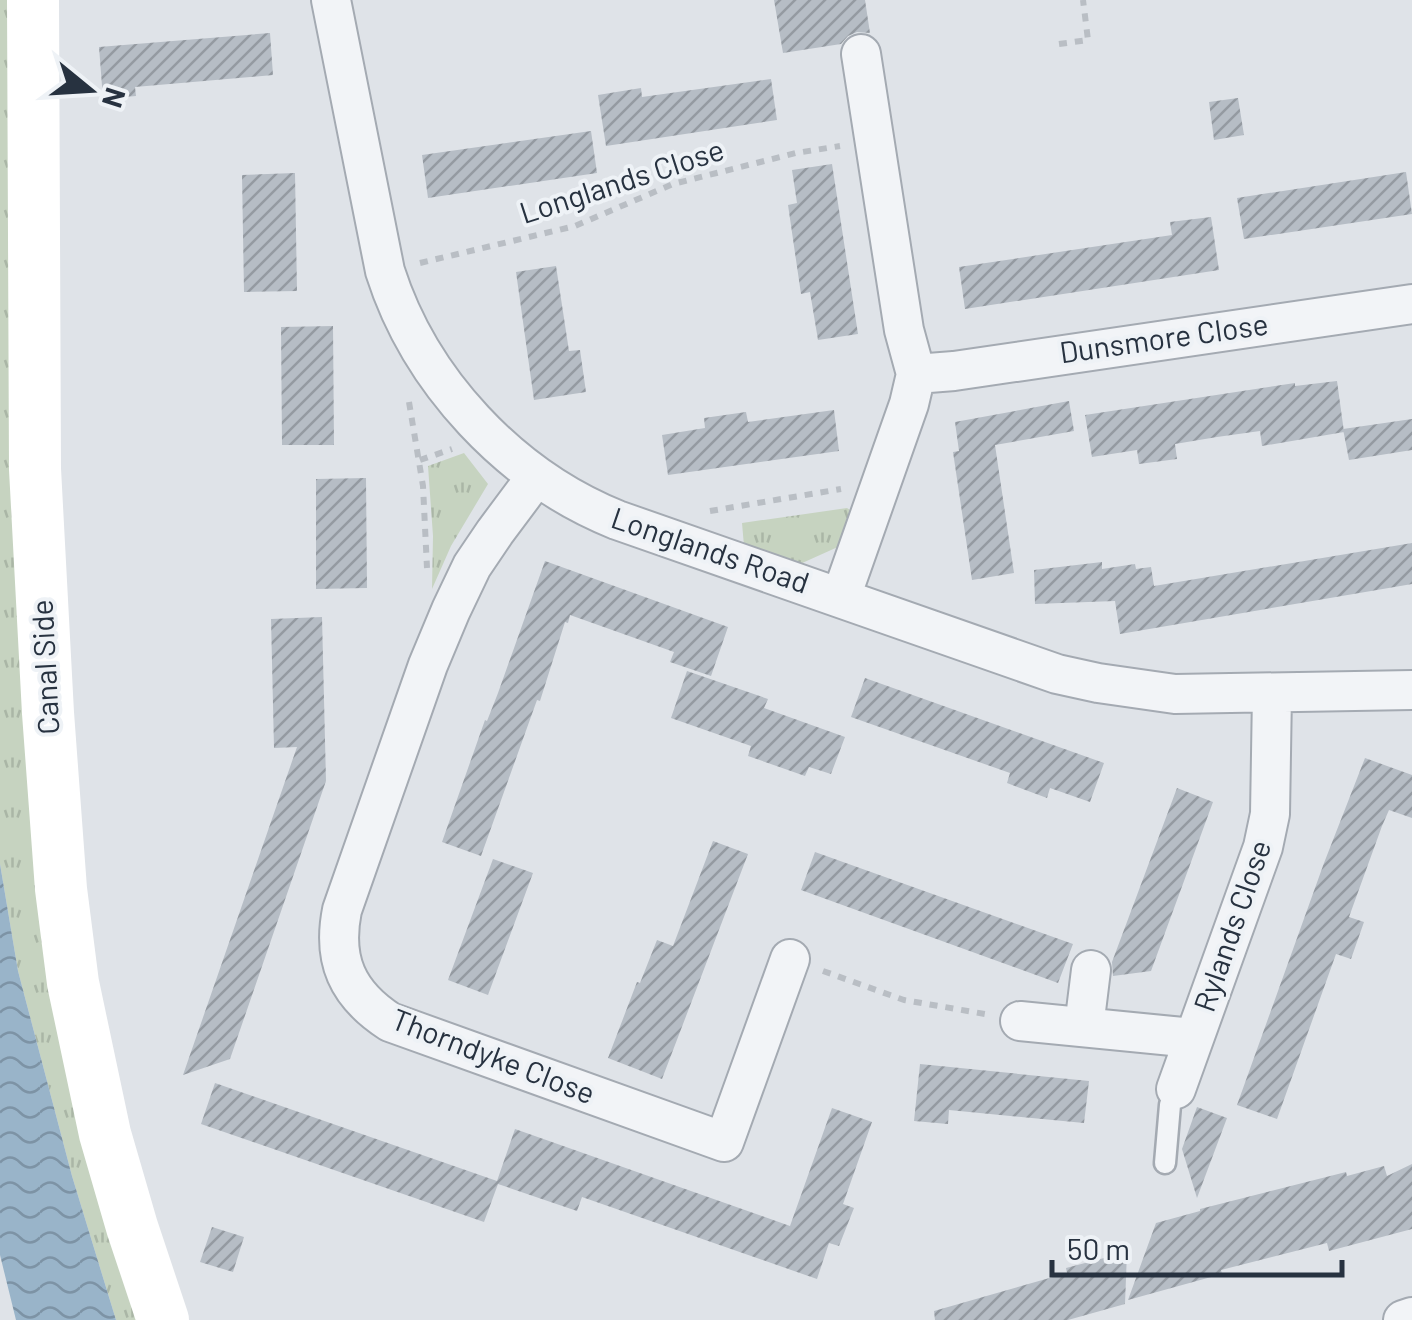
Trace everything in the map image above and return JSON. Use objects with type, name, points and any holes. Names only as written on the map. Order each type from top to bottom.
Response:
[{"type":"street","name":"Canal Side","points":[[33,0],[35,468],[61,889],[73,983],[106,1134],[163,1320]]},
{"type":"street","name":"Longlands Road","points":[[331,0],[384,271],[392,293],[428,360],[451,393],[536,478],[605,515],[1057,674],[1175,694],[1412,690]]},
{"type":"street","points":[[841,597],[916,374],[904,330],[861,54]]},
{"type":"street","name":"Dunsmore Close","points":[[916,374],[1412,304]]},
{"type":"street","name":"Thorndyke Close","points":[[536,478],[472,566],[428,665],[342,910],[338,947],[349,983],[366,1004],[390,1022],[724,1142],[790,959]]},
{"type":"street","name":"Rylands Close","points":[[1176,1089],[1263,847],[1270,814],[1272,694]]},
{"type":"street","points":[[1084,1026],[1091,970]]},
{"type":"street","name":"Rylands Close","points":[[1020,1020],[1194,1038]]},
{"type":"street","points":[[1403,1320],[1412,1318]]},
{"type":"lane","points":[[1164,1163],[1170,1106],[1176,1089]]},
{"type":"path","points":[[1059,44],[1088,40],[1083,0]]},
{"type":"path","name":"Longlands Close","points":[[384,271],[575,226],[673,184],[796,154],[874,140]]},
{"type":"path","points":[[420,460],[427,583]]},
{"type":"path","points":[[703,512],[881,482]]},
{"type":"path","points":[[790,959],[904,1000],[1020,1020]]},
{"type":"green space","points":[[0,0],[11,0],[26,614],[147,1320],[116,1320],[72,1176],[18,971],[0,864]]},
{"type":"green space","points":[[464,453],[488,484],[451,546],[432,589],[428,466]]},
{"type":"green space","points":[[847,508],[853,512],[840,546],[800,564],[744,546],[742,523]]},
{"type":"water","points":[[0,864],[18,971],[72,1176],[116,1320],[16,1320],[0,1255]]},
{"type":"building","points":[[774,0],[865,0],[870,33],[857,32],[841,44],[783,53]]},
{"type":"building","points":[[270,33],[273,75],[135,87],[136,96],[103,99],[99,47]]},
{"type":"building","points":[[771,79],[777,120],[606,146],[598,95],[641,88],[642,97]]},
{"type":"building","points":[[1238,98],[1244,135],[1214,140],[1209,102]]},
{"type":"building","points":[[591,131],[597,173],[428,198],[422,155]]},
{"type":"building","points":[[832,164],[858,334],[818,340],[810,292],[801,294],[788,205],[797,203],[792,170]]},
{"type":"building","points":[[1406,172],[1412,214],[1244,239],[1237,198]]},
{"type":"building","points":[[295,173],[297,291],[244,292],[242,175]]},
{"type":"building","points":[[1211,217],[1219,270],[965,309],[959,267],[1172,235],[1170,222]]},
{"type":"building","points":[[556,266],[569,351],[580,350],[586,392],[534,400],[516,272]]},
{"type":"building","points":[[333,326],[334,445],[282,445],[281,327]]},
{"type":"building","points":[[1337,381],[1344,432],[1262,446],[1260,431],[1217,437],[1175,444],[1177,459],[1139,464],[1137,450],[1092,457],[1085,415],[1295,383]]},
{"type":"building","points":[[1069,401],[1074,431],[995,445],[1014,573],[972,580],[953,452],[959,451],[955,422]]},
{"type":"building","points":[[834,410],[839,451],[668,475],[662,435],[705,428],[704,418],[746,412],[748,422]]},
{"type":"building","points":[[1412,419],[1412,450],[1349,460],[1343,429]]},
{"type":"building","points":[[366,478],[367,588],[316,589],[316,479]]},
{"type":"building","points":[[1412,543],[1412,584],[1120,634],[1115,601],[1035,604],[1034,570],[1102,562],[1102,569],[1135,564],[1136,569],[1151,567],[1154,586]]},
{"type":"building","points":[[545,561],[728,627],[711,676],[670,662],[674,652],[570,615],[481,856],[442,842]]},
{"type":"building","points":[[322,617],[326,781],[230,1059],[183,1075],[297,747],[274,748],[271,619]]},
{"type":"building","points":[[687,671],[768,699],[764,708],[845,737],[831,774],[809,767],[805,776],[748,756],[751,746],[671,718]]},
{"type":"building","points":[[865,678],[1104,763],[1090,802],[1050,788],[1047,798],[1007,783],[1010,773],[851,717]]},
{"type":"building","points":[[1365,758],[1412,775],[1412,818],[1389,810],[1349,917],[1364,922],[1351,959],[1336,954],[1277,1119],[1237,1105]]},
{"type":"building","points":[[1177,788],[1213,802],[1151,971],[1113,976],[1112,962]]},
{"type":"building","points":[[713,841],[748,854],[662,1079],[608,1058],[657,940],[673,946]]},
{"type":"building","points":[[815,852],[1073,944],[1058,983],[801,890]]},
{"type":"building","points":[[493,859],[533,873],[488,995],[448,980]]},
{"type":"building","points":[[920,1064],[1089,1081],[1084,1123],[949,1110],[948,1124],[914,1121]]},
{"type":"building","points":[[215,1083],[497,1181],[515,1129],[790,1226],[832,1108],[872,1122],[843,1204],[854,1208],[839,1246],[829,1243],[817,1279],[582,1197],[577,1211],[498,1184],[484,1222],[201,1124]]},
{"type":"building","points":[[1197,1107],[1227,1118],[1197,1198],[1182,1149]]},
{"type":"building","points":[[1412,1164],[1412,1229],[1329,1251],[1327,1243],[1221,1270],[1222,1274],[1128,1300],[1156,1223],[1346,1172],[1347,1176],[1384,1166],[1387,1176]]},
{"type":"building","points":[[212,1227],[244,1237],[233,1272],[200,1262]]},
{"type":"building","points":[[1127,1252],[1125,1304],[1068,1320],[935,1320],[934,1311]]}]
